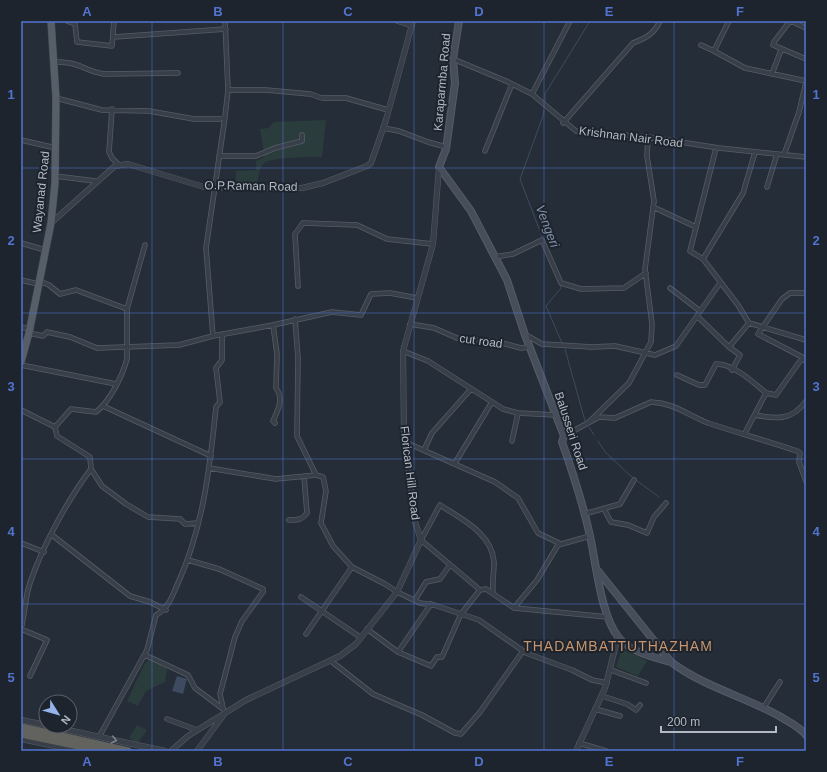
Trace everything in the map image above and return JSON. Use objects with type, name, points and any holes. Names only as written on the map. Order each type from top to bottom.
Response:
[{"type":"highway","points":[[21,727],[128,751]]},
{"type":"highway","points":[[21,734],[103,751]]},
{"type":"main road","name":"Wayanad Road","points":[[21,364],[51,223],[56,176],[55,62],[51,21]]},
{"type":"main road","name":"Karaparmba Road","points":[[439,167],[446,147],[455,83],[453,58],[459,21]]},
{"type":"main road","name":"Balusseri Road","points":[[439,167],[471,211],[507,280],[525,335],[564,436],[562,442],[578,486],[590,536],[595,567],[609,618],[618,637],[630,648],[645,655],[671,662]]},
{"type":"main road","points":[[595,567],[671,662],[685,672],[764,707],[805,732]]},
{"type":"street","points":[[67,21],[74,24],[77,42],[112,46],[114,38],[114,21]]},
{"type":"street","points":[[213,336],[206,248],[228,90],[225,21]]},
{"type":"street","points":[[397,21],[413,23]]},
{"type":"street","points":[[532,94],[570,21]]},
{"type":"street","points":[[564,123],[633,43],[648,38],[657,28],[660,21]]},
{"type":"street","points":[[714,51],[729,21]]},
{"type":"street","points":[[806,28],[791,21],[774,42],[774,47],[806,59]]},
{"type":"street","name":"O.P.Raman Road","points":[[119,165],[128,164],[204,187],[302,188],[351,173],[371,163],[383,128],[413,23]]},
{"type":"street","points":[[114,38],[226,29]]},
{"type":"street","points":[[701,45],[745,68],[806,82],[799,112],[784,155]]},
{"type":"street","points":[[772,74],[781,50]]},
{"type":"street","name":"Krishnan Nair Road","points":[[453,58],[532,94],[564,123],[576,131],[648,137],[716,148],[806,157]]},
{"type":"street","points":[[55,62],[76,64],[93,72],[104,74],[178,73]]},
{"type":"street","points":[[485,152],[512,84]]},
{"type":"street","points":[[228,90],[266,90],[310,94],[322,98],[346,98],[388,110]]},
{"type":"street","points":[[56,98],[77,102],[96,108],[156,111],[194,118],[220,119],[225,117]]},
{"type":"street","points":[[51,223],[95,181],[114,166],[119,165],[112,158],[109,152],[112,109]]},
{"type":"street","points":[[383,128],[399,131],[446,147]]},
{"type":"street","points":[[219,156],[256,156],[275,148],[302,142],[302,135]]},
{"type":"street","points":[[588,424],[629,383],[651,342],[652,324],[646,273],[654,201],[647,156],[648,137]]},
{"type":"street","points":[[21,140],[56,148]]},
{"type":"street","points":[[716,148],[690,251],[703,259],[738,305],[749,323],[806,340]]},
{"type":"street","points":[[703,259],[743,193],[754,152]]},
{"type":"street","points":[[767,187],[777,154]]},
{"type":"street","name":"Florican Hill Road","points":[[421,540],[415,522],[405,442],[402,406],[403,351],[433,244],[439,167]]},
{"type":"street","points":[[56,176],[95,181]]},
{"type":"street","points":[[653,207],[696,227]]},
{"type":"street","points":[[298,286],[295,234],[303,223],[357,225],[387,239],[433,244]]},
{"type":"street","points":[[495,257],[513,254],[542,240],[561,283],[581,289],[624,288],[646,273]]},
{"type":"street","points":[[21,242],[45,250]]},
{"type":"street","points":[[55,427],[71,409],[96,412],[103,406],[125,367],[127,346],[127,309],[144,245]]},
{"type":"street","points":[[21,280],[49,285],[60,294],[76,290],[127,309]]},
{"type":"street","points":[[525,335],[542,344],[592,347],[615,346],[656,355],[676,346],[720,283]]},
{"type":"street","points":[[670,288],[700,311]]},
{"type":"street","points":[[806,293],[790,292],[782,299],[758,334],[806,359]]},
{"type":"street","points":[[21,327],[44,336],[47,332],[70,337],[97,348],[179,345],[222,334],[332,312],[361,315],[371,294],[390,293],[418,298]]},
{"type":"street","points":[[697,316],[740,355],[732,370]]},
{"type":"street","points":[[295,319],[298,358],[297,436],[316,475]]},
{"type":"street","points":[[729,346],[749,323]]},
{"type":"street","name":"cut road","points":[[410,324],[434,328],[457,338],[498,342],[521,348],[530,347]]},
{"type":"street","points":[[273,325],[277,354],[276,388],[280,393],[280,406],[272,421],[275,423]]},
{"type":"street","points":[[99,737],[145,655],[156,615],[166,610],[188,560],[198,523],[209,468],[216,407],[220,402],[216,368],[222,360],[222,334]]},
{"type":"street","points":[[403,351],[428,361],[503,409],[518,413],[556,415]]},
{"type":"street","points":[[677,375],[699,385],[705,385],[716,364],[724,364],[732,370],[745,376],[766,393],[776,395],[800,361],[806,359]]},
{"type":"street","points":[[21,364],[116,384]]},
{"type":"street","points":[[424,450],[432,433],[471,389]]},
{"type":"street","points":[[745,433],[766,393]]},
{"type":"street","points":[[755,415],[776,419],[799,411],[806,401]]},
{"type":"street","points":[[455,463],[492,402]]},
{"type":"street","points":[[564,436],[599,418],[615,418],[651,402],[655,402],[676,406],[696,418],[797,451],[800,453],[799,459],[801,469],[806,481]]},
{"type":"street","points":[[103,406],[211,456]]},
{"type":"street","points":[[21,410],[55,427]]},
{"type":"street","points":[[512,441],[518,413]]},
{"type":"street","points":[[55,427],[57,436],[90,457],[91,469],[102,486],[126,504],[148,517],[180,519],[185,524],[198,523]]},
{"type":"street","points":[[405,442],[495,482],[518,498],[538,533],[561,544]]},
{"type":"street","points":[[799,459],[806,457]]},
{"type":"street","points":[[209,468],[276,479],[316,475],[323,477],[326,490],[322,523],[333,546],[352,567],[414,600],[479,620],[523,651],[592,680],[607,684]]},
{"type":"street","points":[[30,676],[47,640],[21,629],[26,612],[29,584],[72,496],[91,469]]},
{"type":"street","points":[[290,520],[300,520],[304,518],[307,513],[304,476]]},
{"type":"street","points":[[584,514],[620,504],[634,480]]},
{"type":"street","points":[[604,509],[611,522],[628,525],[647,533],[654,516],[666,503]]},
{"type":"street","points":[[171,751],[225,710],[331,661],[356,644],[397,592],[421,540],[440,505],[478,530],[489,545],[494,561],[493,593]]},
{"type":"street","points":[[52,535],[130,596],[166,610]]},
{"type":"street","points":[[514,608],[537,580],[558,545],[590,536]]},
{"type":"street","points":[[421,540],[480,590]]},
{"type":"street","points":[[21,543],[44,552]]},
{"type":"street","points":[[188,560],[219,569],[263,589],[263,592],[242,621],[235,637],[220,694],[225,710]]},
{"type":"street","points":[[414,600],[426,582],[440,579],[450,565]]},
{"type":"street","points":[[306,634],[352,567]]},
{"type":"street","points":[[367,629],[398,652],[431,666],[437,657],[442,657],[461,614],[480,590],[486,589],[514,608],[609,618]]},
{"type":"street","points":[[301,597],[360,637]]},
{"type":"street","points":[[398,652],[431,604]]},
{"type":"street","points":[[576,751],[607,684],[618,637]]},
{"type":"street","points":[[331,661],[374,694],[422,715],[455,734],[461,734],[480,712],[523,651]]},
{"type":"street","points":[[145,655],[188,675],[195,688],[225,710]]},
{"type":"street","points":[[611,670],[646,683]]},
{"type":"street","points":[[764,707],[780,682]]},
{"type":"street","points":[[602,696],[627,704],[636,710],[640,705]]},
{"type":"street","points":[[595,709],[620,716]]},
{"type":"street","points":[[197,751],[225,710]]},
{"type":"street","points":[[166,719],[197,730]]},
{"type":"street","points":[[21,720],[38,724]]},
{"type":"street","points":[[78,733],[165,751]]},
{"type":"street","points":[[21,739],[78,751]]},
{"type":"street","points":[[579,743],[606,751]]},
{"type":"shaded area","points":[[326,120],[322,157],[271,160],[262,166],[259,172],[257,185],[236,182],[236,171],[256,170],[256,161],[263,158],[264,152],[260,129],[268,128],[274,122]]},
{"type":"shaded area","points":[[622,649],[647,661],[638,676],[616,667]]},
{"type":"shaded area","points":[[150,658],[167,669],[165,682],[146,691],[138,706],[127,701],[144,665]]},
{"type":"shaded area","points":[[137,725],[147,730],[138,743],[129,738]]},
{"type":"water","points":[[177,676],[187,679],[183,694],[172,691]]},
{"type":"waterway","name":"Vengeri","points":[[545,102],[545,94],[590,21]]},
{"type":"waterway","name":"Vengeri","points":[[543,239],[520,179],[544,110]]},
{"type":"waterway","name":"Vengeri","points":[[560,285],[561,288],[546,306],[562,343]]},
{"type":"waterway","name":"Vengeri","points":[[565,349],[585,421]]},
{"type":"waterway","points":[[589,427],[594,435]]},
{"type":"waterway","name":"Vengeri","points":[[598,441],[606,453],[633,478]]},
{"type":"waterway","name":"Vengeri","points":[[636,480],[659,497]]},
{"type":"district","name":"THADAMBATTUTHAZHAM","points":[[618,646]]}]
